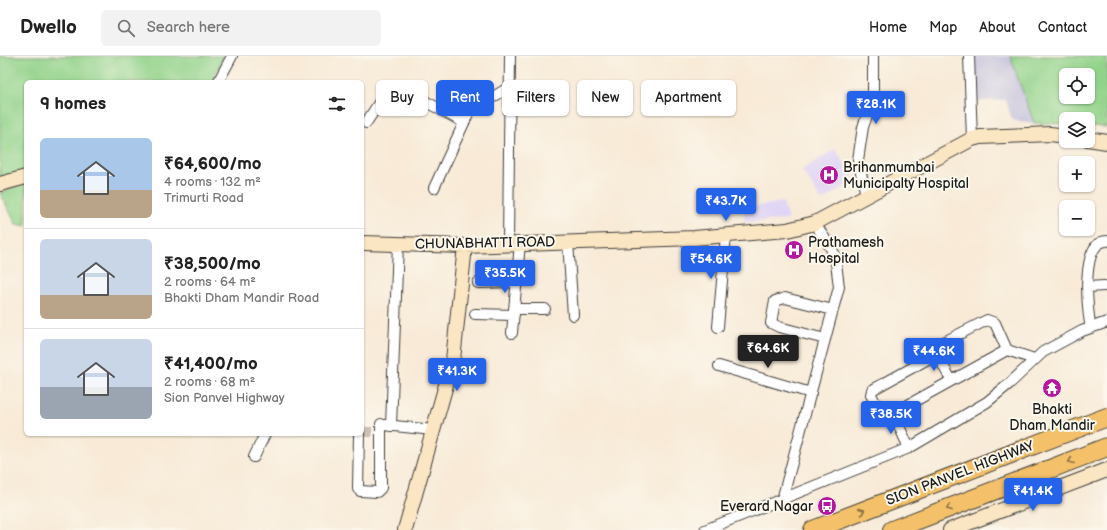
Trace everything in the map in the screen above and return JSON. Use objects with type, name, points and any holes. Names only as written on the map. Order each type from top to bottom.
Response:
[{"type":"highway","name":"SION PANVEL HIGHWAY","points":[[813,530],[1107,417]]},
{"type":"highway","name":"SION PANVEL HIGHWAY","points":[[892,530],[1107,447]]},
{"type":"main road","name":"CHUNABHATTI ROAD","points":[[364,242],[465,246],[514,243],[694,238],[787,230],[815,223],[972,138],[1050,134],[1059,135]]},
{"type":"main road","points":[[1095,140],[1107,142]]},
{"type":"main road","points":[[0,184],[24,177]]},
{"type":"main road","points":[[405,530],[453,360],[465,246]]},
{"type":"main road","points":[[950,530],[1107,470]]},
{"type":"street","points":[[219,80],[232,56]]},
{"type":"street","points":[[510,56],[511,80]]},
{"type":"street","points":[[866,195],[858,160],[863,127],[873,99],[873,56]]},
{"type":"street","points":[[969,56],[972,138]]},
{"type":"street","points":[[366,123],[388,89],[394,87],[401,88],[463,122]]},
{"type":"street","points":[[434,188],[463,122],[469,112],[502,92]]},
{"type":"street","points":[[512,116],[514,243],[517,282],[512,333]]},
{"type":"street","points":[[782,500],[839,287],[835,255],[815,223]]},
{"type":"street","points":[[718,327],[726,235]]},
{"type":"street","points":[[1091,328],[1087,304],[1089,265],[1096,246],[1100,242],[1107,241]]},
{"type":"street","points":[[568,242],[573,315]]},
{"type":"street","points":[[358,436],[358,489],[360,491],[377,492],[381,488],[381,428],[398,244]]},
{"type":"street","points":[[478,283],[517,282]]},
{"type":"street","points":[[1088,287],[1104,286]]},
{"type":"street","points":[[825,339],[779,327],[771,323],[775,301],[779,298],[786,298],[832,310]]},
{"type":"street","points":[[475,314],[545,309]]},
{"type":"street","points":[[951,380],[935,350],[938,345],[987,320],[995,323],[1007,350]]},
{"type":"street","points":[[705,530],[909,448],[987,402],[1009,384],[1043,352],[1091,328],[1107,322]]},
{"type":"street","points":[[937,354],[872,390],[871,395],[882,414],[888,416],[1007,350],[1034,359]]},
{"type":"street","points":[[719,366],[811,393]]},
{"type":"street","points":[[893,413],[909,448]]},
{"type":"street","points":[[381,428],[433,430]]},
{"type":"street","points":[[254,457],[264,436]]},
{"type":"shaded area","points":[[975,56],[1010,56],[1034,123],[1012,120],[1006,100],[976,101]]},
{"type":"shaded area","name":"Brihanmumbai Municipalty Hospital","points":[[835,149],[855,180],[822,201],[802,170]]},
{"type":"shaded area","points":[[783,202],[788,220],[744,222],[744,208]]},
{"type":"green space","points":[[0,56],[224,56],[213,80],[24,80],[24,172],[0,179]]},
{"type":"green space","points":[[1010,56],[1107,56],[1107,127],[1095,126],[1095,112],[1059,112],[1059,124],[1034,123]]},
{"type":"green space","points":[[24,183],[24,226],[16,224],[0,193]]},
{"type":"tunnel","points":[[364,432],[378,432]]},
{"type":"place","name":"Brihanmumbai Municipalty Hospital","points":[[829,175]]},
{"type":"place","name":"Prathamesh Hospital","points":[[794,250]]},
{"type":"place","name":"Bhakti Dham Mandir","points":[[1052,388]]},
{"type":"place","name":"Everard Nagar","points":[[827,506]]}]
